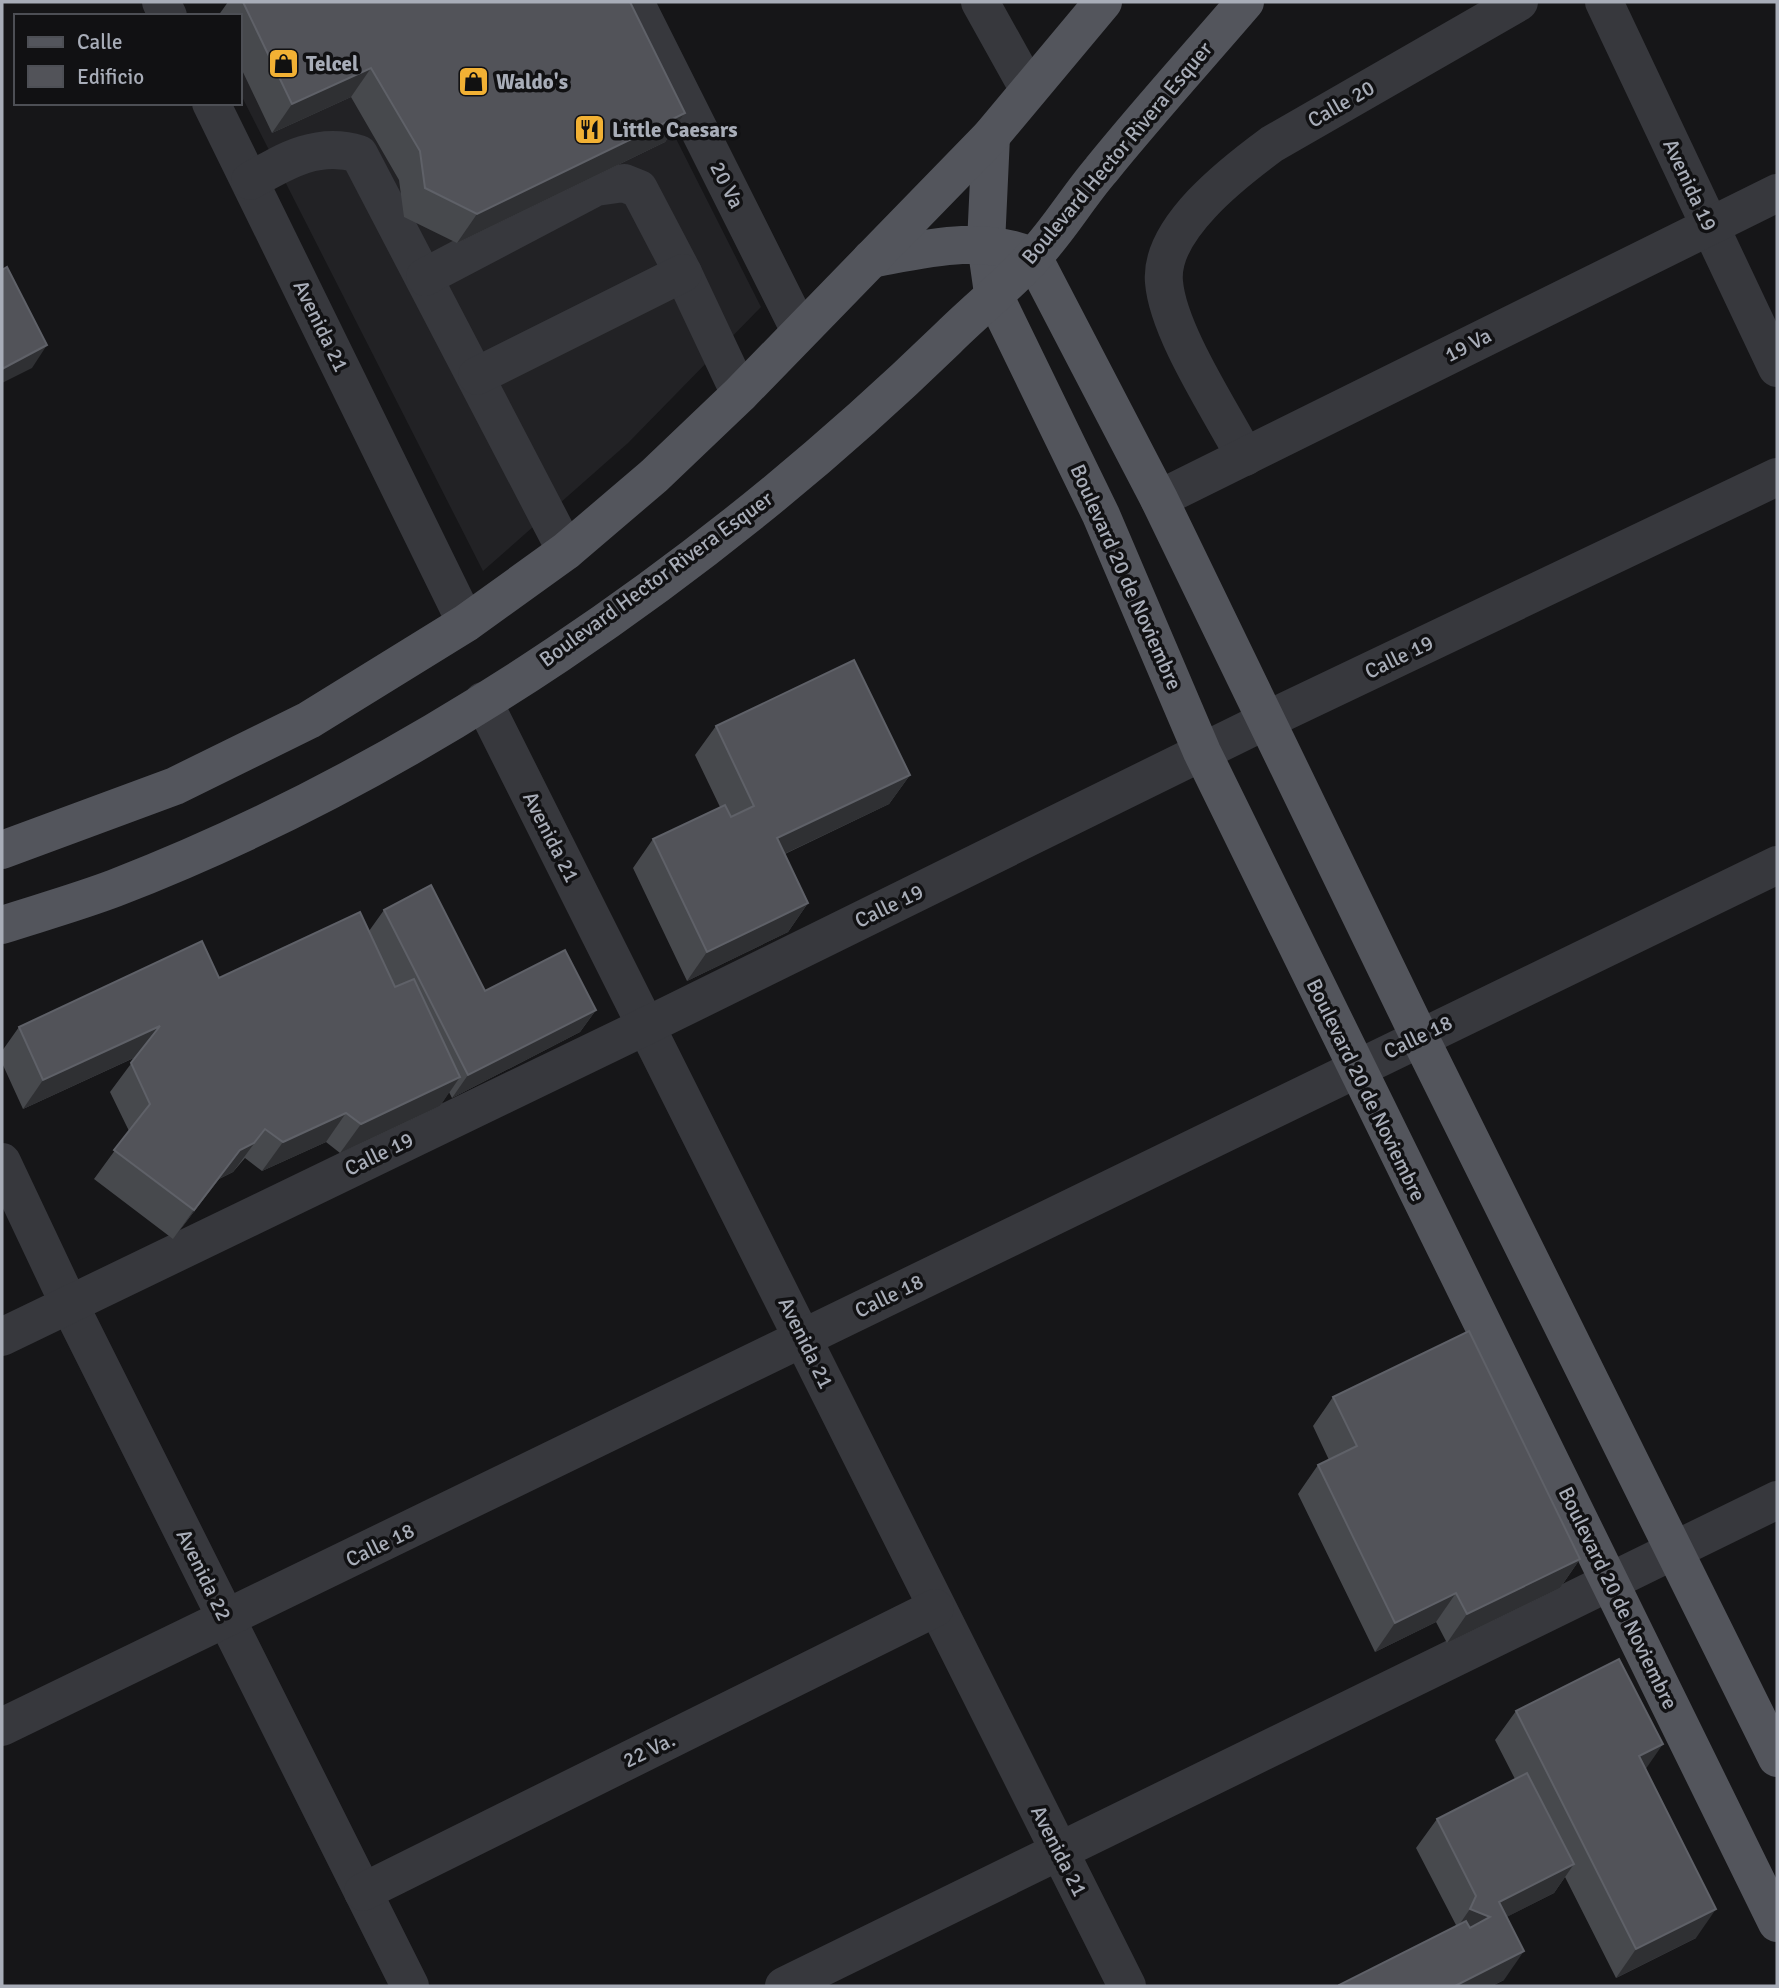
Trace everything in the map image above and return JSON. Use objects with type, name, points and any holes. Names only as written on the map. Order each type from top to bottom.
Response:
[{"type":"main road","points":[[2,850],[175,786],[309,720],[466,623],[566,551],[654,476],[740,394],[991,136],[1103,2]]},
{"type":"main road","name":"Boulevard Hector Rivera Esquer","points":[[2,925],[113,889],[243,833],[347,781],[483,701],[605,620],[732,529],[878,405],[1033,257],[1100,171],[1245,2]]},
{"type":"main road","name":"Boulevard 20 de Noviembre","points":[[991,136],[986,244],[993,293],[1101,515],[1202,752],[1354,1068],[1777,1923]]},
{"type":"main road","points":[[871,258],[986,244],[1011,247],[1033,257],[1159,499],[1419,1036],[1777,1758]]},
{"type":"street","name":"20 Va","points":[[635,2],[800,331]]},
{"type":"street","points":[[980,2],[1029,90]]},
{"type":"street","name":"Calle 20","points":[[1245,457],[1184,343],[1170,308],[1163,281],[1167,257],[1181,231],[1235,171],[1272,144],[1519,2]]},
{"type":"street","name":"Avenida 19","points":[[1604,2],[1777,369]]},
{"type":"street","name":"Avenida 21","points":[[212,105],[466,623]]},
{"type":"street","points":[[250,181],[301,154],[324,148],[359,154],[425,276],[566,551]]},
{"type":"street","points":[[425,276],[596,187],[624,183],[639,189],[683,273],[740,394]]},
{"type":"street","name":"19 Va","points":[[1159,499],[1777,193]]},
{"type":"street","points":[[477,376],[683,273]]},
{"type":"street","name":"Calle 19","points":[[2,1337],[646,1026],[1265,721],[1777,477]]},
{"type":"street","name":"Avenida 21","points":[[483,701],[804,1337],[935,1608],[1127,1986]]},
{"type":"street","name":"Calle 18","points":[[2,1727],[1777,864]]},
{"type":"street","name":"Avenida 22","points":[[2,1162],[69,1304],[410,1986]]},
{"type":"street","points":[[784,1986],[1777,1500]]},
{"type":"street","name":"22 Va.","points":[[363,1892],[935,1608]]},
{"type":"shaded area","points":[[245,2],[607,2],[761,307],[628,443],[483,571],[242,97],[242,14],[220,14]]},
{"type":"building","points":[[243,2],[630,2],[685,113],[477,214],[425,188],[420,151],[371,68],[292,104]]},
{"type":"building","points":[[7,267],[47,345],[2,369],[2,270]]},
{"type":"building","points":[[854,660],[910,775],[777,838],[808,903],[707,952],[653,839],[725,805],[731,817],[754,806],[716,726]]},
{"type":"building","points":[[431,885],[485,991],[565,950],[596,1010],[468,1075],[384,910]]},
{"type":"building","points":[[360,912],[395,987],[414,979],[460,1077],[361,1124],[346,1113],[283,1142],[265,1129],[254,1143],[240,1150],[194,1210],[114,1150],[150,1104],[131,1063],[160,1026],[43,1080],[19,1027],[202,941],[219,978]]},
{"type":"building","points":[[1469,1331],[1580,1559],[1467,1614],[1456,1593],[1395,1623],[1318,1465],[1357,1446],[1333,1397]]},
{"type":"building","points":[[1619,1659],[1663,1744],[1639,1756],[1716,1909],[1636,1949],[1516,1711]]},
{"type":"building","points":[[1527,1773],[1574,1864],[1499,1902],[1524,1951],[1455,1986],[1339,1986],[1466,1921],[1470,1928],[1490,1917],[1470,1909],[1476,1896],[1437,1819]]},
{"type":"place","name":"Telcel","points":[[283,64]]},
{"type":"place","name":"Waldo's","points":[[473,82]]},
{"type":"place","name":"Little Caesars","points":[[589,130]]}]
